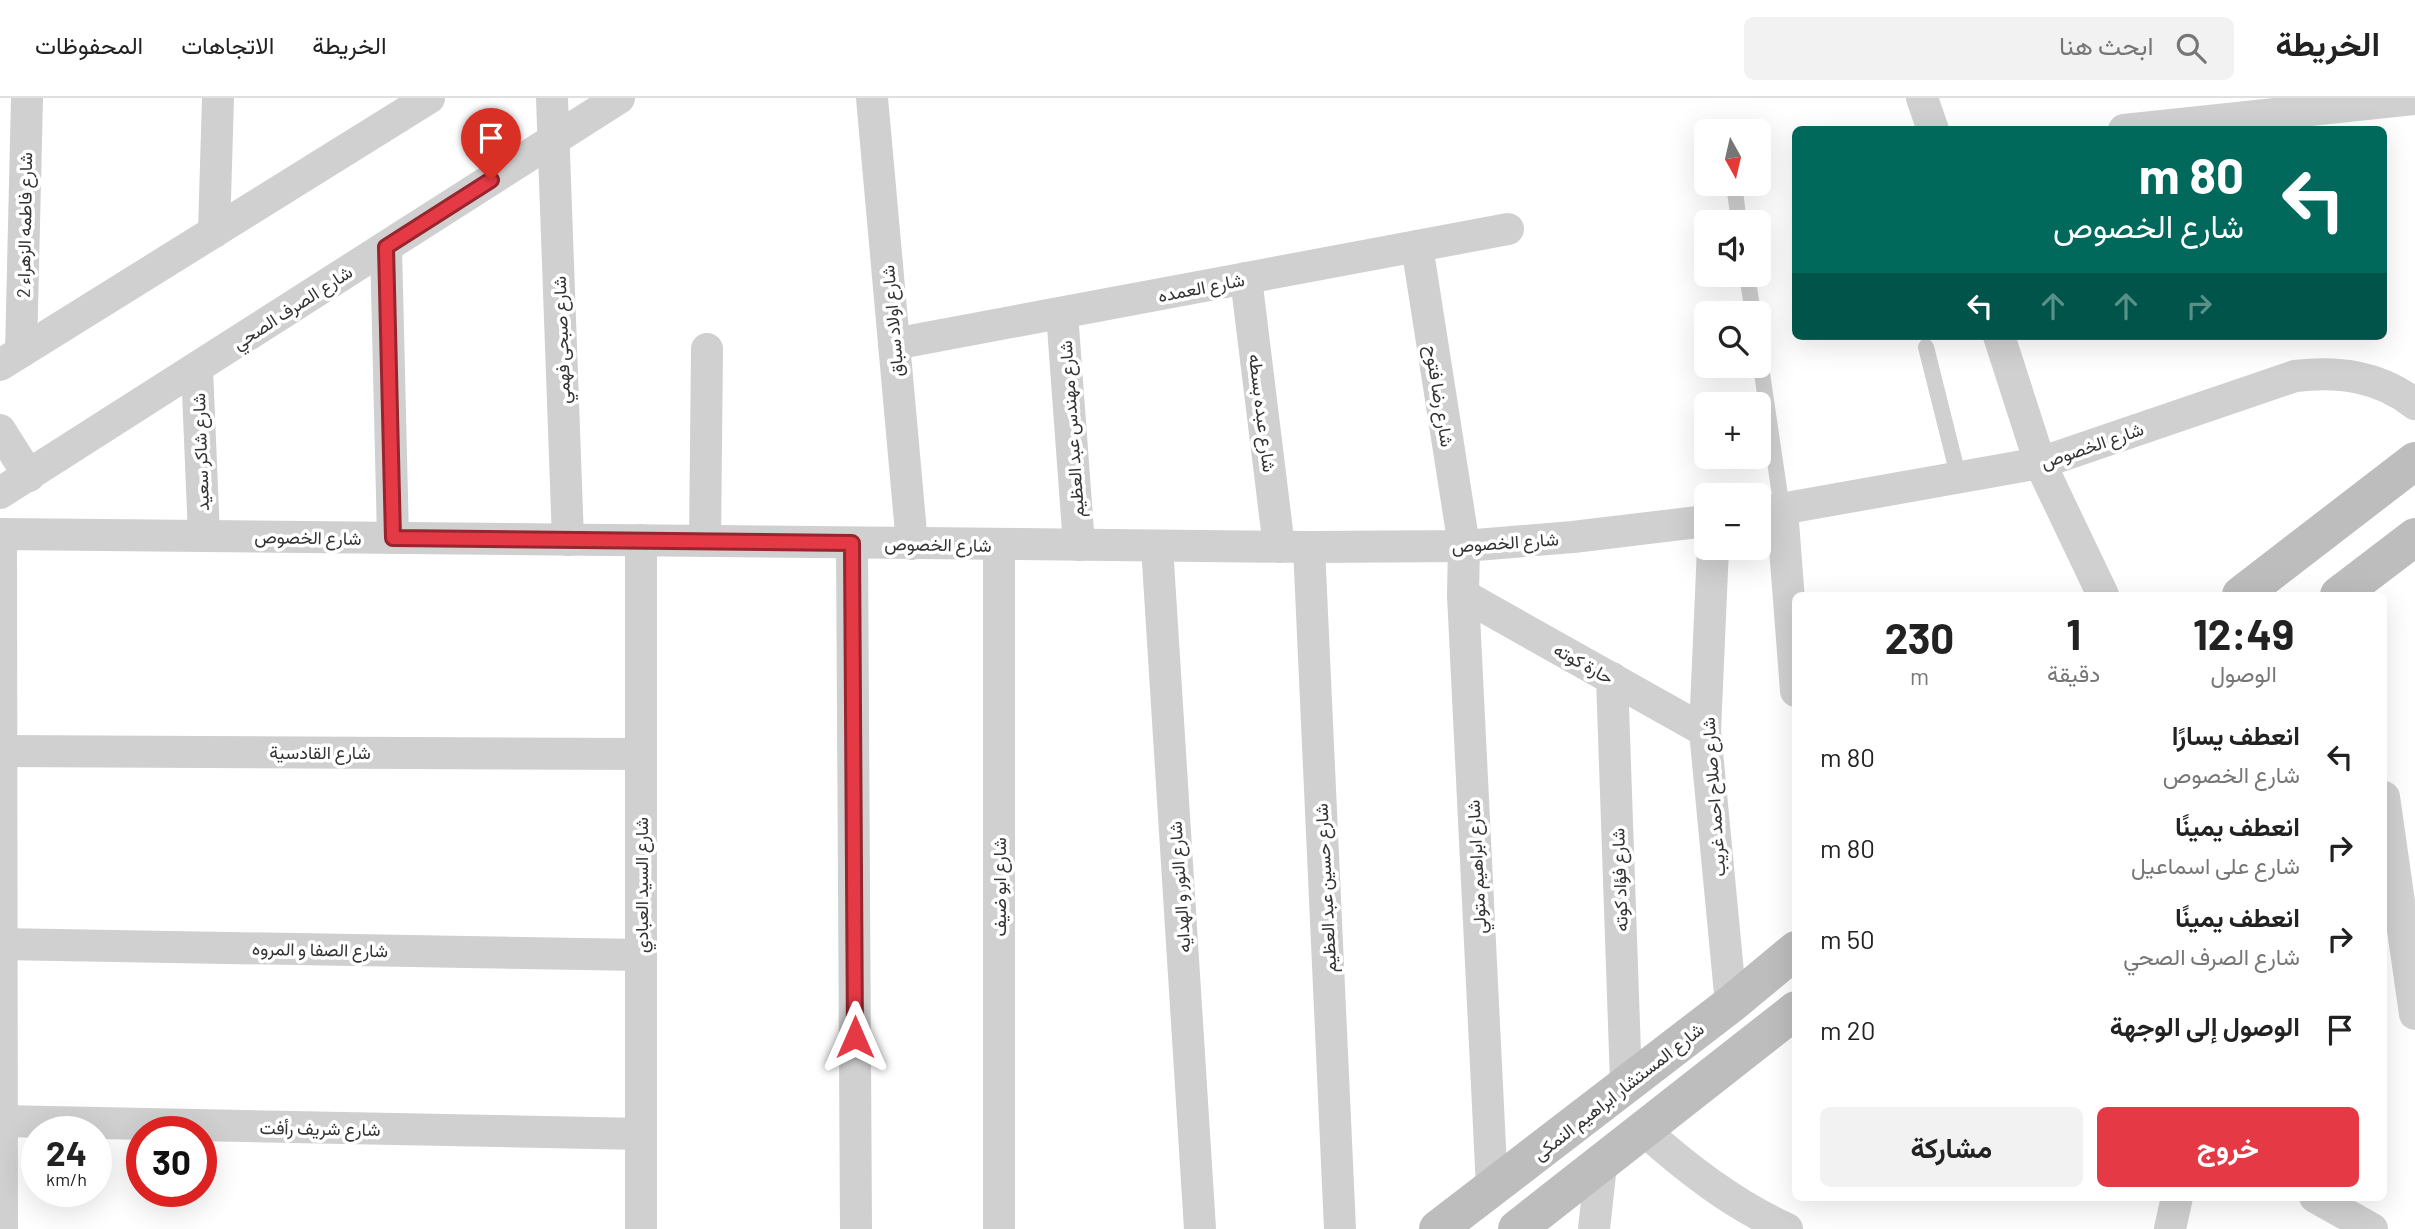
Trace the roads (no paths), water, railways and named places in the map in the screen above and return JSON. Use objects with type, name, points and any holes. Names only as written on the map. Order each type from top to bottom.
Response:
[{"type":"main road","points":[[2245,592],[2415,461]]},
{"type":"main road","points":[[2348,592],[2415,537]]},
{"type":"main road","name":"شارع المستشار ابراهيم النمكى","points":[[1438,1229],[1792,953]]},
{"type":"main road","points":[[1517,1229],[1792,1013]]},
{"type":"street","name":"شارع فاطمه الزهراء 2","points":[[11,358],[27,98]]},
{"type":"street","points":[[214,232],[218,98]]},
{"type":"street","name":"شارع صبحى فهمي","points":[[552,98],[568,540]]},
{"type":"street","name":"شارع الصرف الصحي","points":[[0,493],[619,98]]},
{"type":"street","name":"شارع اولاد سباق","points":[[872,98],[912,544]]},
{"type":"street","points":[[1922,98],[1932,126]]},
{"type":"street","points":[[2162,126],[2415,99]]},
{"type":"street","points":[[11,358],[420,101]]},
{"type":"street","name":"شارع العمده","points":[[894,344],[1508,229]]},
{"type":"street","name":"شارع رضا فتوح","points":[[1417,246],[1464,546]]},
{"type":"street","points":[[386,247],[393,538]]},
{"type":"street","name":"شارع عبده بسطه","points":[[1246,278],[1294,547]]},
{"type":"street","name":"شارع مهندس عبد العظيم","points":[[1062,313],[1079,545]]},
{"type":"street","points":[[2000,340],[2040,463],[2102,592]]},
{"type":"street","points":[[705,541],[707,349]]},
{"type":"street","name":"شارع شاكر سعيد","points":[[197,368],[204,536]]},
{"type":"street","name":"شارع الخصوص","points":[[1771,511],[2040,463],[2295,376],[2322,373],[2350,375],[2376,381],[2401,393],[2415,404]]},
{"type":"street","points":[[0,430],[29,476]]},
{"type":"street","points":[[1771,518],[1792,663]]},
{"type":"street","name":"شارع الخصوص","points":[[0,534],[999,545],[1464,546],[1573,537],[1694,522]]},
{"type":"street","points":[[0,534],[2,1229]]},
{"type":"street","name":"شارع السيد العبادي","points":[[641,540],[641,1229]]},
{"type":"street","points":[[852,543],[856,1229]]},
{"type":"street","name":"شارع ابو ضيف","points":[[999,545],[999,1229]]},
{"type":"street","name":"شارع النور و الهدايه","points":[[1157,546],[1200,1229]]},
{"type":"street","name":"شارع ابراهيم متولي","points":[[1464,546],[1463,595],[1492,1188]]},
{"type":"street","name":"شارع حسين عبد العظيم","points":[[1294,547],[1340,1229]]},
{"type":"street","name":"شارع صلاح احمد غريب","points":[[1713,560],[1706,731],[1731,1003]]},
{"type":"street","name":"حارة كوته","points":[[1463,595],[1706,731]]},
{"type":"street","name":"شارع فؤاد كوته","points":[[1612,678],[1626,1082]]},
{"type":"street","name":"شارع القادسية","points":[[0,751],[641,754]]},
{"type":"street","points":[[2387,818],[2415,1014]]},
{"type":"street","name":"شارع الصفا و المروه","points":[[1,944],[641,955]]},
{"type":"street","name":"شارع شريف رأفت","points":[[1,1121],[641,1134]]},
{"type":"street","points":[[1644,1130],[1684,1166],[1768,1225]]},
{"type":"street","points":[[1594,1229],[1601,1165]]},
{"type":"street","points":[[2170,1229],[2176,1201]]},
{"type":"street","points":[[2322,1201],[2372,1229]]},
{"type":"lane","points":[[1926,346],[1959,479]]},
{"type":"lane","points":[[1761,378],[1768,483]]}]
